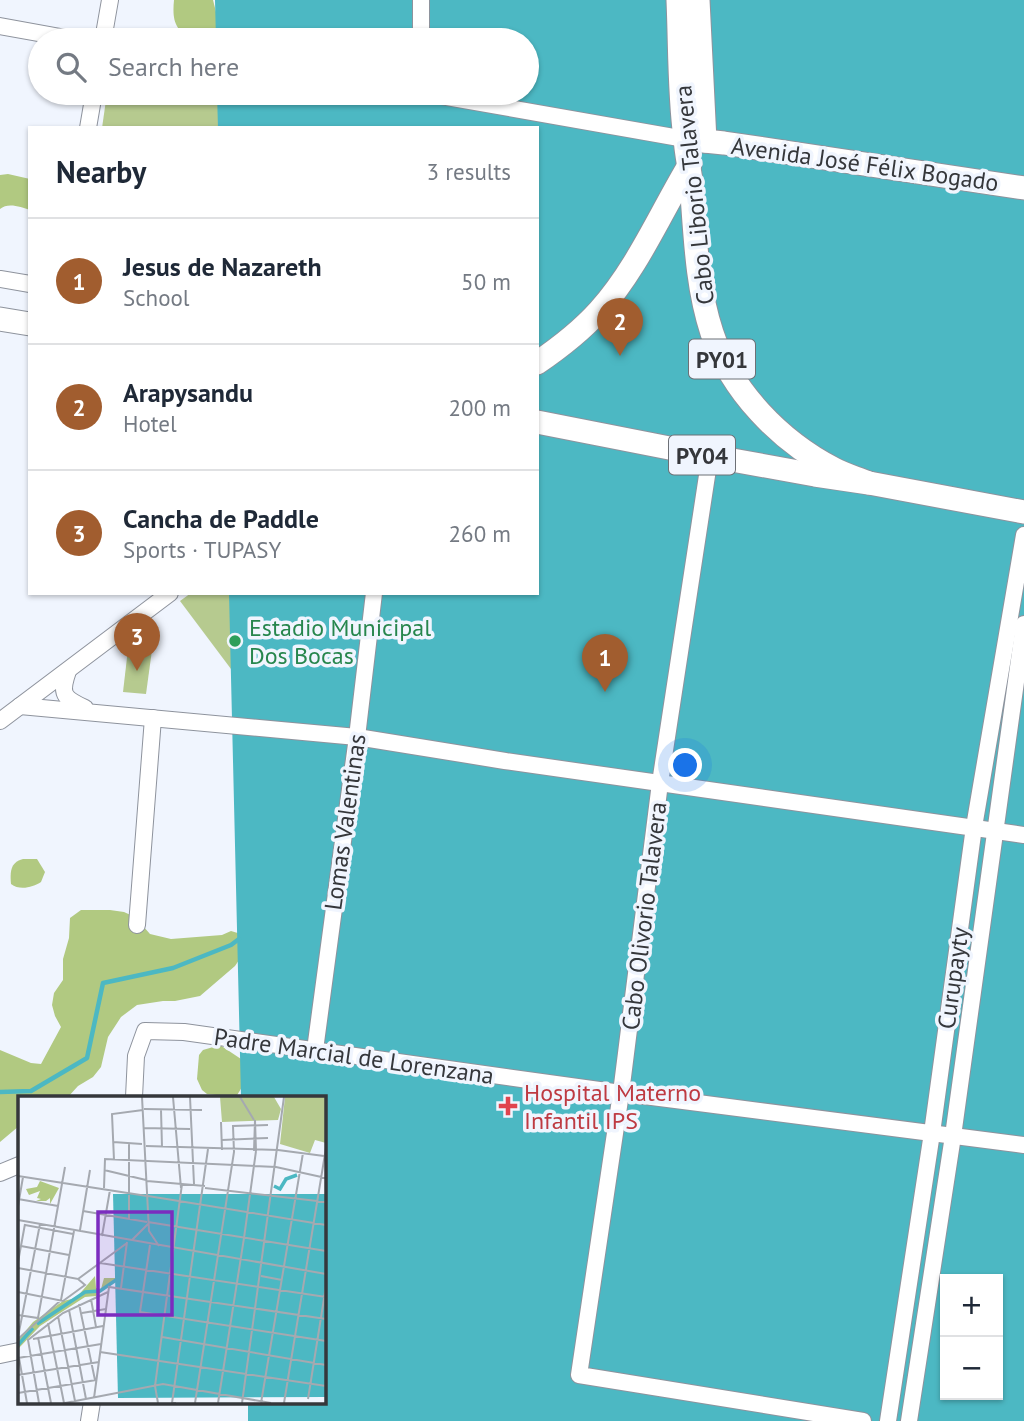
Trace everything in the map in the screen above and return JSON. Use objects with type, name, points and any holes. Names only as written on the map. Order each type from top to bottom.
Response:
[{"type":"highway","name":"Cabo Liborio Talavera","points":[[678,0],[695,140]]},
{"type":"highway","name":"Cabo Liborio Talavera","points":[[695,140],[698,0]]},
{"type":"highway","points":[[539,361],[600,311],[627,273],[689,166],[695,140]]},
{"type":"highway","name":"Avenida José Félix Bogado","points":[[695,140],[1024,188]]},
{"type":"highway","name":"Cabo Liborio Talavera","points":[[689,166],[697,259],[704,300],[712,333],[723,361],[750,401],[789,440],[836,471],[869,482]]},
{"type":"highway","points":[[0,319],[28,324]]},
{"type":"highway","name":"PY04","points":[[539,422],[815,475],[869,482]]},
{"type":"highway","name":"PY01","points":[[869,482],[1024,512]]},
{"type":"street","points":[[105,28],[110,0]]},
{"type":"street","points":[[421,0],[422,28]]},
{"type":"street","points":[[0,26],[28,31]]},
{"type":"street","points":[[88,126],[92,105]]},
{"type":"street","name":"Avenida José Félix Bogado","points":[[493,105],[695,140]]},
{"type":"street","points":[[0,279],[28,284]]},
{"type":"street","name":"Cabo Olivorio Talavera","points":[[710,456],[660,783],[621,1093],[579,1376],[863,1421]]},
{"type":"street","name":"Curupayty","points":[[888,1421],[932,1133],[974,827],[1024,535]]},
{"type":"street","points":[[0,721],[167,595]]},
{"type":"street","name":"Lomas Valentinas","points":[[315,1050],[374,595]]},
{"type":"street","name":"Curupayty","points":[[909,1421],[953,1136],[1024,624]]},
{"type":"street","points":[[68,671],[63,685],[64,693],[70,701],[96,713]]},
{"type":"street","points":[[20,706],[357,737],[1024,835]]},
{"type":"street","points":[[137,925],[153,718]]},
{"type":"street","name":"Padre Marcial de Lorenzana","points":[[134,1096],[136,1056],[145,1031],[184,1032],[621,1093],[1024,1145]]},
{"type":"street","points":[[0,1173],[18,1165]]},
{"type":"street","points":[[0,1355],[18,1351]]},
{"type":"green space","points":[[174,0],[213,0],[216,12],[314,28],[178,28],[174,14]]},
{"type":"green space","points":[[105,105],[249,105],[246,126],[102,126]]},
{"type":"green space","points":[[0,175],[28,179],[28,209],[11,205],[0,209]]},
{"type":"green space","points":[[188,595],[319,595],[234,673],[180,601]]},
{"type":"green space","points":[[128,649],[152,650],[146,694],[123,692]]},
{"type":"green space","points":[[23,859],[37,859],[45,872],[41,882],[26,888],[11,884],[13,865]]},
{"type":"green space","points":[[81,910],[124,912],[135,917],[150,934],[171,939],[222,935],[231,931],[241,934],[241,957],[235,966],[200,996],[137,1005],[121,1017],[108,1037],[101,1067],[69,1096],[18,1096],[18,1127],[0,1142],[0,1050],[31,1063],[41,1064],[61,1027],[52,1005],[54,993],[63,980],[63,959],[69,938],[70,918]]},
{"type":"green space","points":[[220,1045],[241,1059],[245,1082],[237,1096],[207,1094],[202,1090],[197,1079],[199,1055],[203,1050]]},
{"type":"water","points":[[215,0],[1024,0],[1024,1421],[248,1421],[248,1404],[326,1404],[326,1096],[241,1096],[229,595],[539,595],[539,126],[218,126],[217,105],[539,105],[539,28],[216,28]]},
{"type":"waterway","points":[[0,1092],[31,1091],[87,1058],[103,983],[173,968],[231,945],[239,939]]},
{"type":"place","name":"Arapysandu","points":[[620,356]]},
{"type":"place","name":"Estadio Municipal Dos Bocas","points":[[235,641]]},
{"type":"place","name":"Cancha de Paddle","points":[[137,671]]},
{"type":"place","name":"Jesus de Nazareth","points":[[605,692]]},
{"type":"place","name":"Hospital Materno Infantil IPS","points":[[508,1106]]}]
